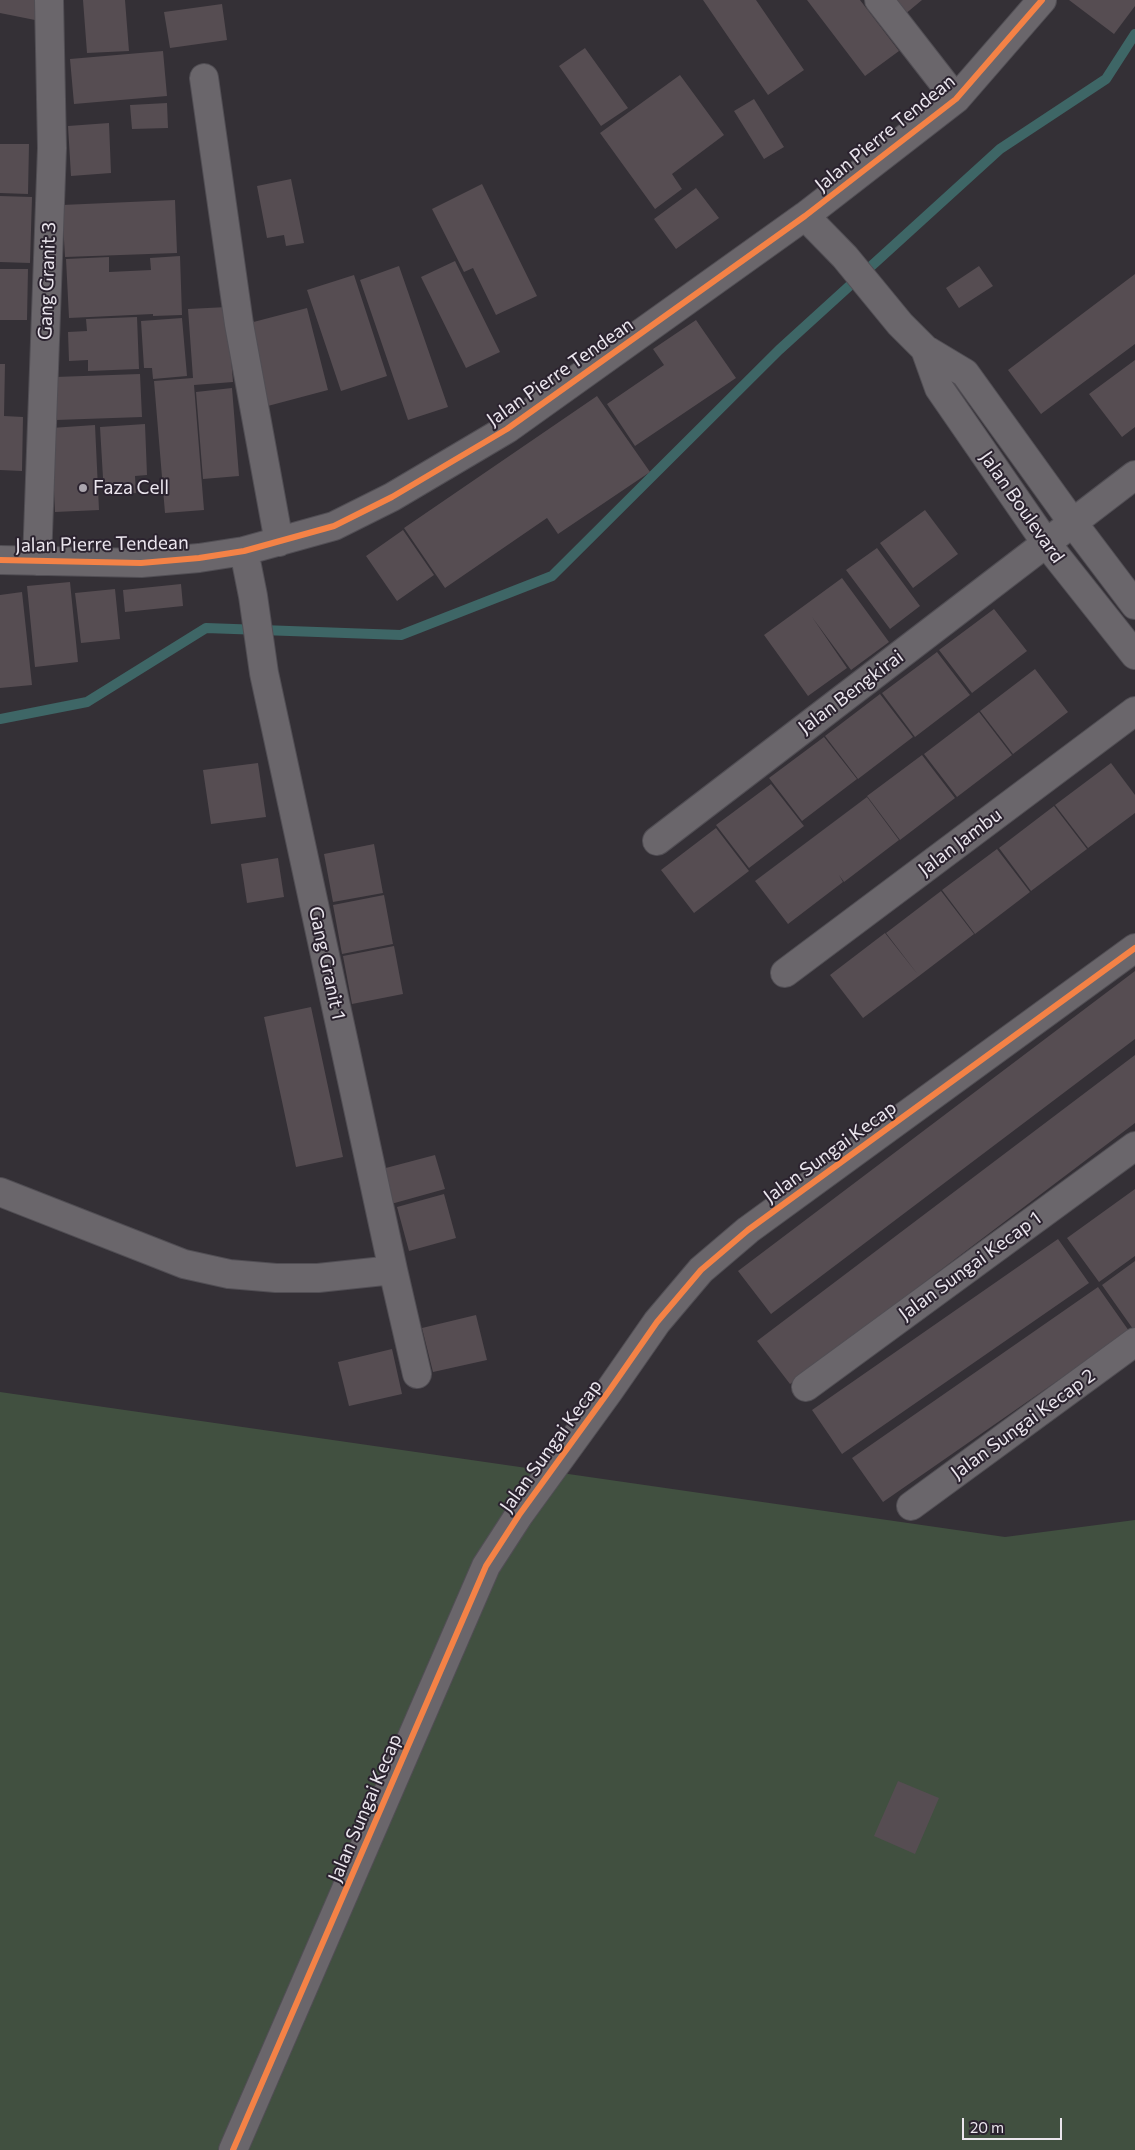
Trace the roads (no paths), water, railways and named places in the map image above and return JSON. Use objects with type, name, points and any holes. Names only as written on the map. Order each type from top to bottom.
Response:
[{"type":"street","name":"Gang Granit 3","points":[[37,561],[52,148],[49,0]]},
{"type":"street","points":[[878,0],[956,99]]},
{"type":"street","name":"Jalan Pierre Tendean","points":[[0,560],[141,562],[199,558],[244,551],[334,526],[392,497],[507,429],[805,216],[956,99],[1042,0]]},
{"type":"street","points":[[204,78],[239,324],[279,542]]},
{"type":"street","name":"Jalan Boulevard","points":[[805,216],[845,258],[900,324],[925,349],[965,373],[1072,523],[1135,605]]},
{"type":"street","name":"Jalan Boulevard","points":[[925,349],[939,388],[1046,543],[1135,655]]},
{"type":"street","name":"Jalan Bengkirai","points":[[657,841],[1135,475]]},
{"type":"street","name":"Gang Granit 1","points":[[244,551],[253,596],[264,674],[417,1374]]},
{"type":"street","name":"Jalan Jambu","points":[[785,973],[1135,711]]},
{"type":"street","name":"Jalan Sungai Kecap","points":[[234,2150],[486,1566],[519,1515],[657,1322],[701,1270],[748,1230],[1135,948]]},
{"type":"street","name":"Jalan Sungai Kecap 1","points":[[806,1387],[1135,1146]]},
{"type":"street","points":[[0,1192],[184,1264],[229,1274],[276,1278],[318,1278],[393,1270]]},
{"type":"street","name":"Jalan Sungai Kecap 2","points":[[911,1506],[1135,1342]]},
{"type":"waterway","points":[[0,719],[87,702],[206,628],[401,635],[552,576],[779,350],[1000,149],[1106,79],[1135,34]]},
{"type":"place","name":"Faza Cell","points":[[83,488]]}]
